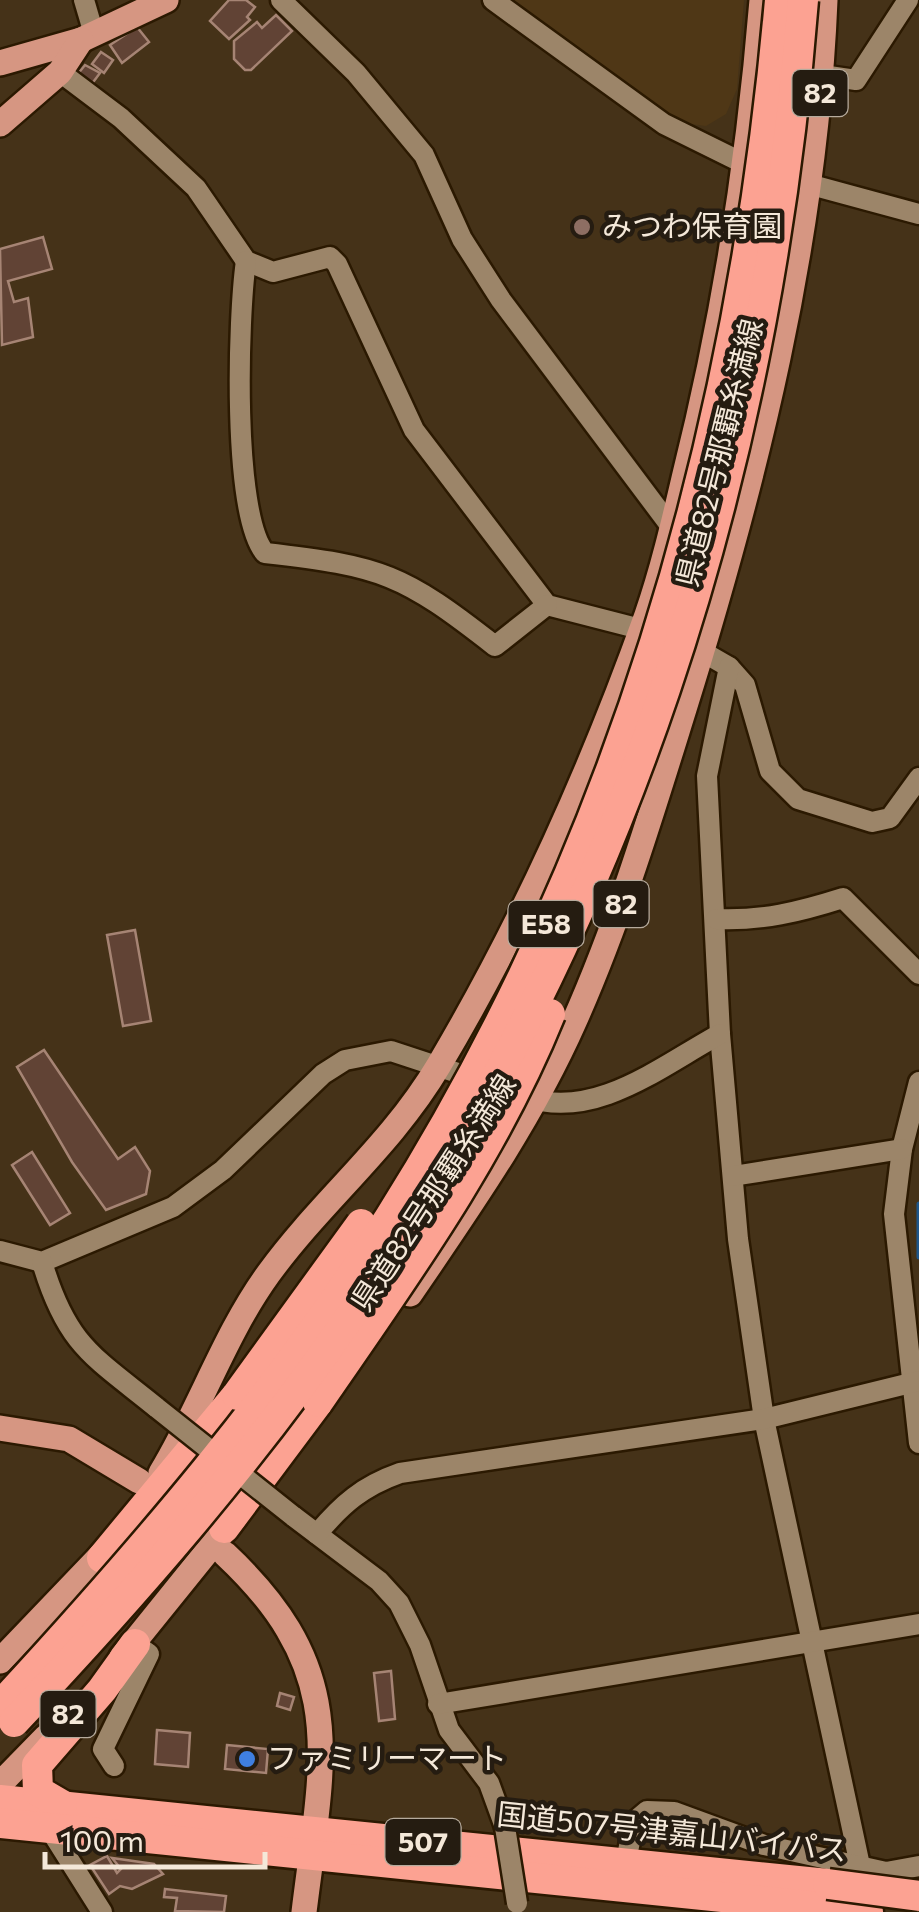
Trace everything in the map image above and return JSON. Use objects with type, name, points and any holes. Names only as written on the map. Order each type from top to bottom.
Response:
[{"type":"highway","name":"E58","points":[[0,1706],[154,1534],[254,1412],[330,1307],[436,1141],[599,835],[669,607],[726,382],[754,232],[780,0]]},
{"type":"highway","name":"E58","points":[[0,1736],[172,1548],[349,1318],[456,1150],[504,1065],[691,614],[750,388],[776,253],[803,0]]},
{"type":"highway","points":[[102,1558],[237,1395],[404,1164],[599,835]]},
{"type":"highway","points":[[224,1541],[445,1218],[498,1127],[567,971],[599,835]]},
{"type":"highway","points":[[58,1817],[38,1791],[37,1765],[102,1690],[135,1644]]},
{"type":"highway","name":"国道507号津嘉山バイパス","points":[[0,1800],[58,1817],[313,1844],[626,1861],[829,1896],[869,1912]]},
{"type":"highway","name":"国道507号津嘉山バイパス","points":[[0,1823],[58,1817]]},
{"type":"highway","name":"国道507号津嘉山バイパス","points":[[313,1844],[661,1902],[919,1896]]},
{"type":"main road","points":[[0,63],[87,37],[139,6],[166,0]]},
{"type":"main road","name":"県道82号那覇糸満線","points":[[0,1661],[102,1558],[171,1457],[223,1346],[250,1300],[290,1247],[374,1157],[439,1066],[520,913],[642,629],[672,528],[707,387],[742,166],[762,0]]},
{"type":"main road","name":"県道82号那覇糸満線","points":[[0,1784],[135,1644],[330,1410],[489,1179],[574,1023],[630,882],[703,648],[758,452],[810,185],[826,0]]},
{"type":"main road","points":[[0,124],[60,72],[87,37]]},
{"type":"main road","points":[[0,1428],[69,1438],[138,1481]]},
{"type":"main road","points":[[224,1541],[288,1624],[311,1671],[319,1734],[313,1844],[304,1912]]},
{"type":"street","points":[[84,0],[87,37]]},
{"type":"street","points":[[281,0],[356,73],[424,155],[462,239],[501,300],[672,528]]},
{"type":"street","points":[[493,0],[664,124],[742,166],[919,214]]},
{"type":"street","points":[[822,75],[856,80],[908,0]]},
{"type":"street","points":[[60,72],[121,118],[196,188],[246,261],[273,272],[330,257],[337,264],[404,414],[448,480],[547,605],[703,648],[729,667],[745,685],[770,771],[798,799],[872,822],[890,818],[919,778]]},
{"type":"street","points":[[246,261],[240,308],[240,390],[249,509],[256,542],[266,553],[349,562],[398,578],[428,594],[495,646],[547,605]]},
{"type":"street","points":[[729,667],[707,776],[720,1034],[733,1176],[764,1418],[869,1912]]},
{"type":"street","points":[[716,919],[754,921],[843,898],[919,974]]},
{"type":"street","points":[[0,1251],[42,1262],[173,1207],[222,1170],[323,1074],[345,1060],[391,1051],[535,1100],[596,1100],[720,1034]]},
{"type":"street","points":[[919,1082],[902,1148],[894,1214],[919,1443]]},
{"type":"street","points":[[733,1176],[902,1148]]},
{"type":"street","points":[[42,1262],[63,1322],[83,1348],[379,1581],[400,1603],[420,1645],[438,1704],[458,1745],[488,1782],[505,1827],[516,1908]]},
{"type":"street","points":[[317,1534],[342,1504],[369,1484],[400,1473],[764,1418],[915,1382]]},
{"type":"street","points":[[438,1704],[919,1624]]},
{"type":"street","points":[[114,1766],[103,1748],[149,1654],[135,1644]]},
{"type":"street","points":[[626,1861],[627,1838],[634,1822],[648,1811],[674,1812],[764,1845],[860,1863],[886,1872],[919,1866]]},
{"type":"street","points":[[58,1817],[106,1911]]},
{"type":"shaded area","points":[[506,0],[744,0],[737,89],[726,114],[706,126],[676,122]]},
{"type":"building","points":[[229,0],[246,0],[255,7],[247,17],[250,20],[229,39],[210,21]]},
{"type":"building","points":[[276,15],[292,31],[251,70],[245,70],[234,59],[234,41],[257,22],[262,28]]},
{"type":"building","points":[[137,27],[149,42],[122,63],[110,45]]},
{"type":"building","points":[[101,52],[113,60],[104,73],[92,64]]},
{"type":"building","points":[[85,65],[100,73],[91,85],[77,75]]},
{"type":"building","points":[[43,237],[52,269],[8,281],[14,302],[28,298],[33,337],[2,345],[0,249]]},
{"type":"building","points":[[135,930],[151,1021],[123,1026],[107,935]]},
{"type":"building","points":[[44,1050],[118,1159],[135,1147],[150,1171],[146,1194],[106,1210],[72,1162],[17,1067]]},
{"type":"building","points":[[32,1152],[70,1213],[50,1225],[12,1165]]},
{"type":"building","points":[[391,1671],[395,1719],[379,1721],[374,1673]]},
{"type":"building","points":[[280,1693],[294,1697],[290,1710],[277,1706]]},
{"type":"building","points":[[157,1730],[190,1733],[188,1767],[155,1764]]},
{"type":"building","name":"ファミリーマート","points":[[227,1745],[268,1749],[266,1773],[225,1769]]},
{"type":"building","points":[[107,1856],[117,1873],[121,1869],[112,1858],[154,1864],[163,1874],[132,1889],[120,1886],[109,1894],[90,1865]]},
{"type":"building","points":[[165,1889],[226,1896],[224,1912],[175,1911],[177,1898],[164,1897]]},
{"type":"waterway","points":[[919,1204],[919,1257]]},
{"type":"place","name":"みつわ保育園","points":[[582,227]]},
{"type":"place","name":"ファミリーマート","points":[[247,1759]]}]
